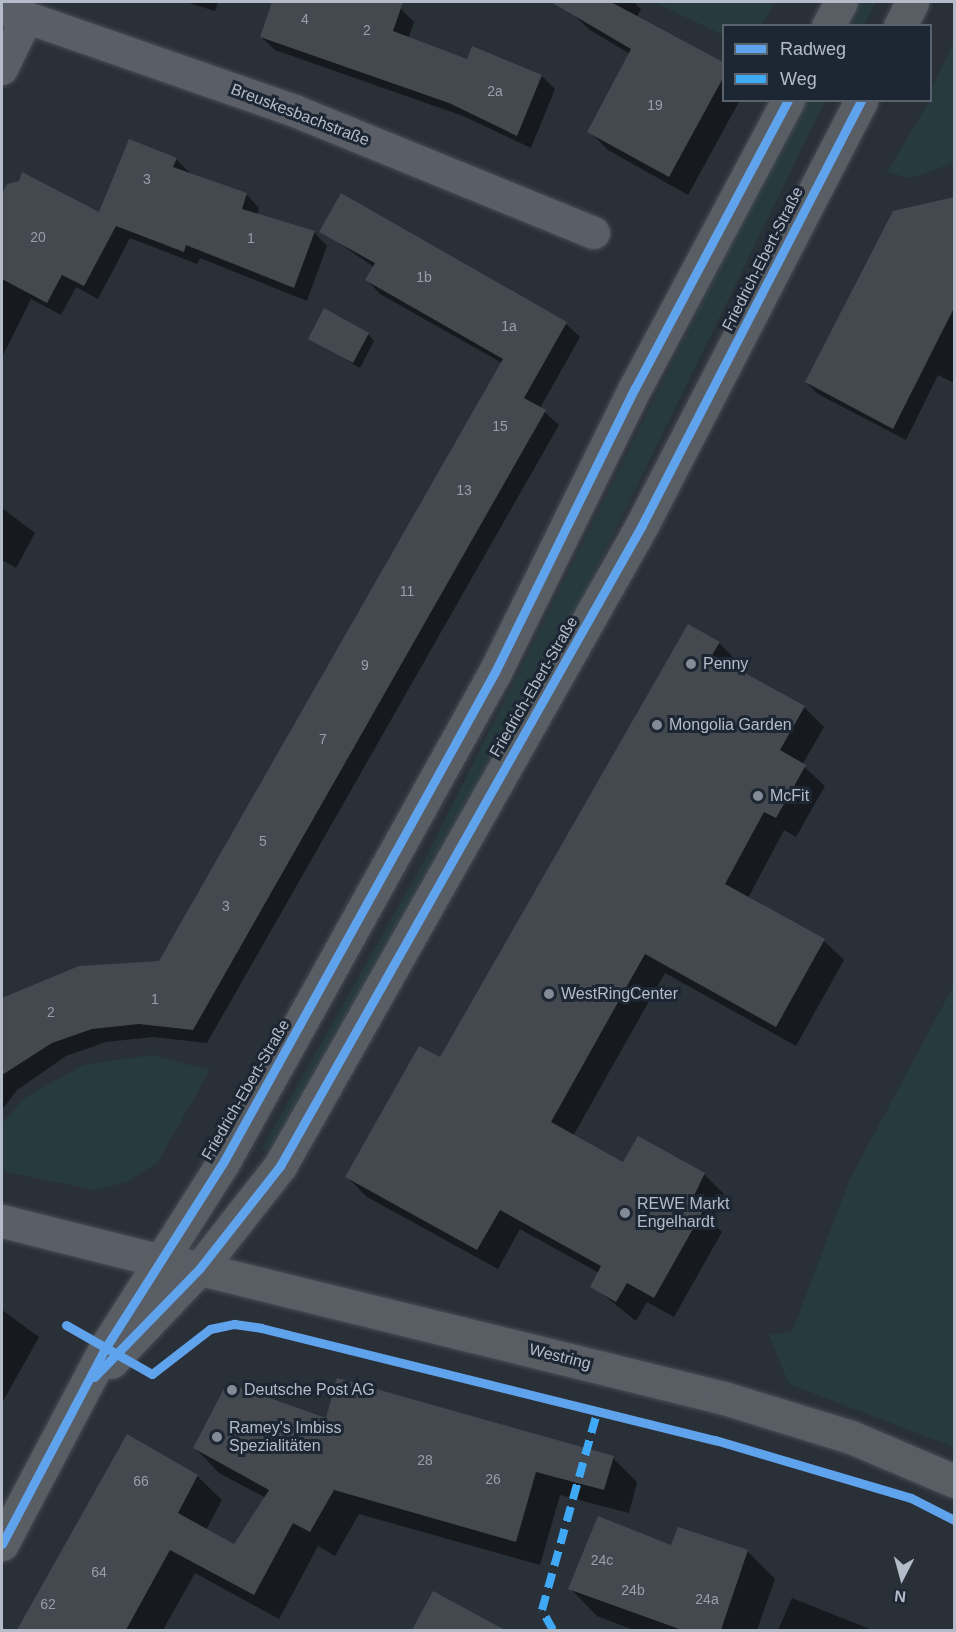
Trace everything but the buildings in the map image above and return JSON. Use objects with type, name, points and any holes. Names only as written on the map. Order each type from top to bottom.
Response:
[{"type":"main road","points":[[829,24],[841,2]]},
{"type":"main road","points":[[901,24],[912,2]]},
{"type":"main road","name":"Friedrich-Ebert-Straße","points":[[85,1385],[157,1260],[224,1161],[495,672],[635,388],[787,102]]},
{"type":"main road","name":"Friedrich-Ebert-Straße","points":[[85,1385],[200,1268],[280,1166],[605,593],[860,102]]},
{"type":"main road","name":"Westring","points":[[157,1260],[200,1268],[724,1398],[851,1437],[954,1481]]},
{"type":"main road","points":[[2,1544],[85,1385]]},
{"type":"street","points":[[2,69],[14,14]]},
{"type":"street","name":"Breuskesbachstraße","points":[[14,14],[295,111],[594,233]]},
{"type":"street","points":[[2,1221],[157,1260]]},
{"type":"green space","points":[[654,2],[775,2],[763,24],[722,24],[722,35]]},
{"type":"green space","points":[[853,2],[876,2],[865,24],[842,24]]},
{"type":"green space","points":[[954,42],[954,163],[910,178],[887,172],[929,102],[932,102],[932,89],[940,93],[932,88]]},
{"type":"green space","points":[[802,102],[825,102],[592,579],[487,776],[271,1154],[262,1149],[427,856]]},
{"type":"green space","points":[[954,985],[954,1447],[789,1384],[769,1335],[792,1332],[850,1179]]},
{"type":"green space","points":[[151,1055],[210,1070],[157,1163],[127,1182],[95,1190],[2,1171],[2,1123],[26,1097],[83,1065]]},
{"type":"marked path","points":[[553,1630],[542,1610],[598,1409]]},
{"type":"cycle path","points":[[2,1544],[106,1347],[224,1161],[495,672],[635,388],[787,102]]},
{"type":"cycle path","points":[[94,1377],[200,1268],[280,1166],[642,525],[860,102]]},
{"type":"cycle path","points":[[66,1325],[152,1374],[210,1329],[234,1324],[261,1328],[715,1440],[911,1498],[954,1520]]},
{"type":"place","name":"Penny","points":[[691,664]]},
{"type":"place","name":"Mongolia Garden","points":[[657,725]]},
{"type":"place","name":"McFit","points":[[758,796]]},
{"type":"place","name":"WestRingCenter","points":[[549,994]]},
{"type":"place","name":"REWE Markt Engelhardt","points":[[625,1213]]},
{"type":"place","name":"Deutsche Post AG","points":[[232,1390]]},
{"type":"place","name":"Ramey's Imbiss Spezialitäten","points":[[217,1437]]}]
